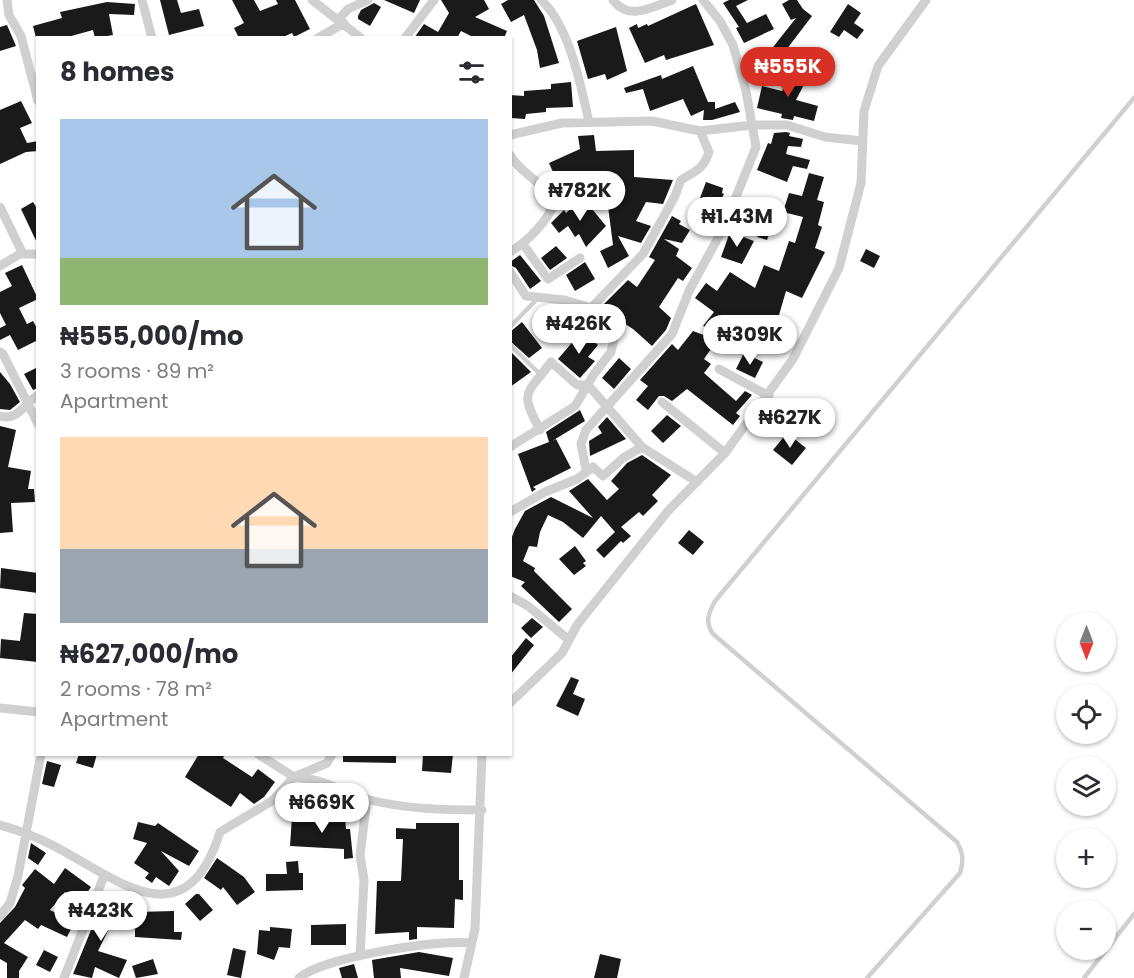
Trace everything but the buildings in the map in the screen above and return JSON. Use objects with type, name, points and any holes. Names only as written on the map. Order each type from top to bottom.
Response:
[{"type":"street","points":[[7,0],[9,15],[21,36],[36,93]]},
{"type":"street","points":[[142,0],[151,36]]},
{"type":"street","points":[[312,0],[359,36]]},
{"type":"street","points":[[321,36],[341,21],[348,9],[368,0]]},
{"type":"street","points":[[407,36],[434,0]]},
{"type":"street","points":[[541,0],[557,20],[581,89],[589,122]]},
{"type":"street","points":[[613,0],[621,10],[636,14],[672,0]]},
{"type":"street","points":[[585,470],[581,444],[586,430],[672,334],[689,291],[724,227],[756,147],[746,90],[732,45],[720,21],[703,0]]},
{"type":"street","points":[[512,701],[562,652],[577,625],[668,511],[725,453],[769,396],[793,359],[839,268],[861,183],[864,111],[878,66],[926,0]]},
{"type":"street","points":[[512,135],[562,123],[652,121],[700,131],[752,125],[787,125],[825,136],[862,141]]},
{"type":"street","points":[[591,308],[643,254],[675,196],[681,180],[698,172],[705,164],[709,152],[700,131]]},
{"type":"street","points":[[512,159],[514,163],[538,180],[555,202],[551,212],[523,244],[512,251]]},
{"type":"street","points":[[0,207],[23,254]]},
{"type":"street","points":[[523,244],[548,279],[580,258]]},
{"type":"street","points":[[0,266],[23,254],[36,254]]},
{"type":"street","points":[[512,275],[526,296],[565,300],[591,308],[610,329],[614,339],[611,352],[575,406],[512,446]]},
{"type":"street","points":[[0,352],[36,419]]},
{"type":"street","points":[[540,430],[526,403],[526,393],[551,362],[577,385],[588,385],[642,447],[697,482]]},
{"type":"street","points":[[719,369],[769,396]]},
{"type":"street","points":[[0,416],[9,418],[18,415],[28,401],[36,396]]},
{"type":"street","points":[[662,402],[725,453]]},
{"type":"street","points":[[512,511],[545,492],[577,479],[585,470],[593,466],[603,476],[623,458],[642,447]]},
{"type":"street","points":[[512,597],[528,606],[569,640]]},
{"type":"street","points":[[0,708],[36,712]]},
{"type":"street","points":[[0,916],[10,903],[24,832],[30,818],[41,756]]},
{"type":"street","points":[[261,756],[294,777],[314,778],[367,799],[406,807],[482,810]]},
{"type":"street","points":[[0,825],[24,832],[51,844],[104,876],[153,896],[170,894],[195,878],[214,852],[220,832],[272,801],[294,777],[327,763],[331,756]]},
{"type":"street","points":[[464,978],[475,929],[483,756]]},
{"type":"street","points":[[360,956],[364,880],[360,855],[367,799]]},
{"type":"street","points":[[64,978],[104,876]]},
{"type":"street","points":[[299,978],[369,952],[419,948],[435,942],[471,943]]},
{"type":"lane","points":[[867,978],[960,873],[964,862],[962,852],[957,842],[713,634],[708,626],[708,615],[737,574],[1134,98]]},
{"type":"lane","points":[[512,325],[537,298]]},
{"type":"lane","points":[[512,347],[541,375]]},
{"type":"lane","points":[[1084,978],[1134,914]]}]
